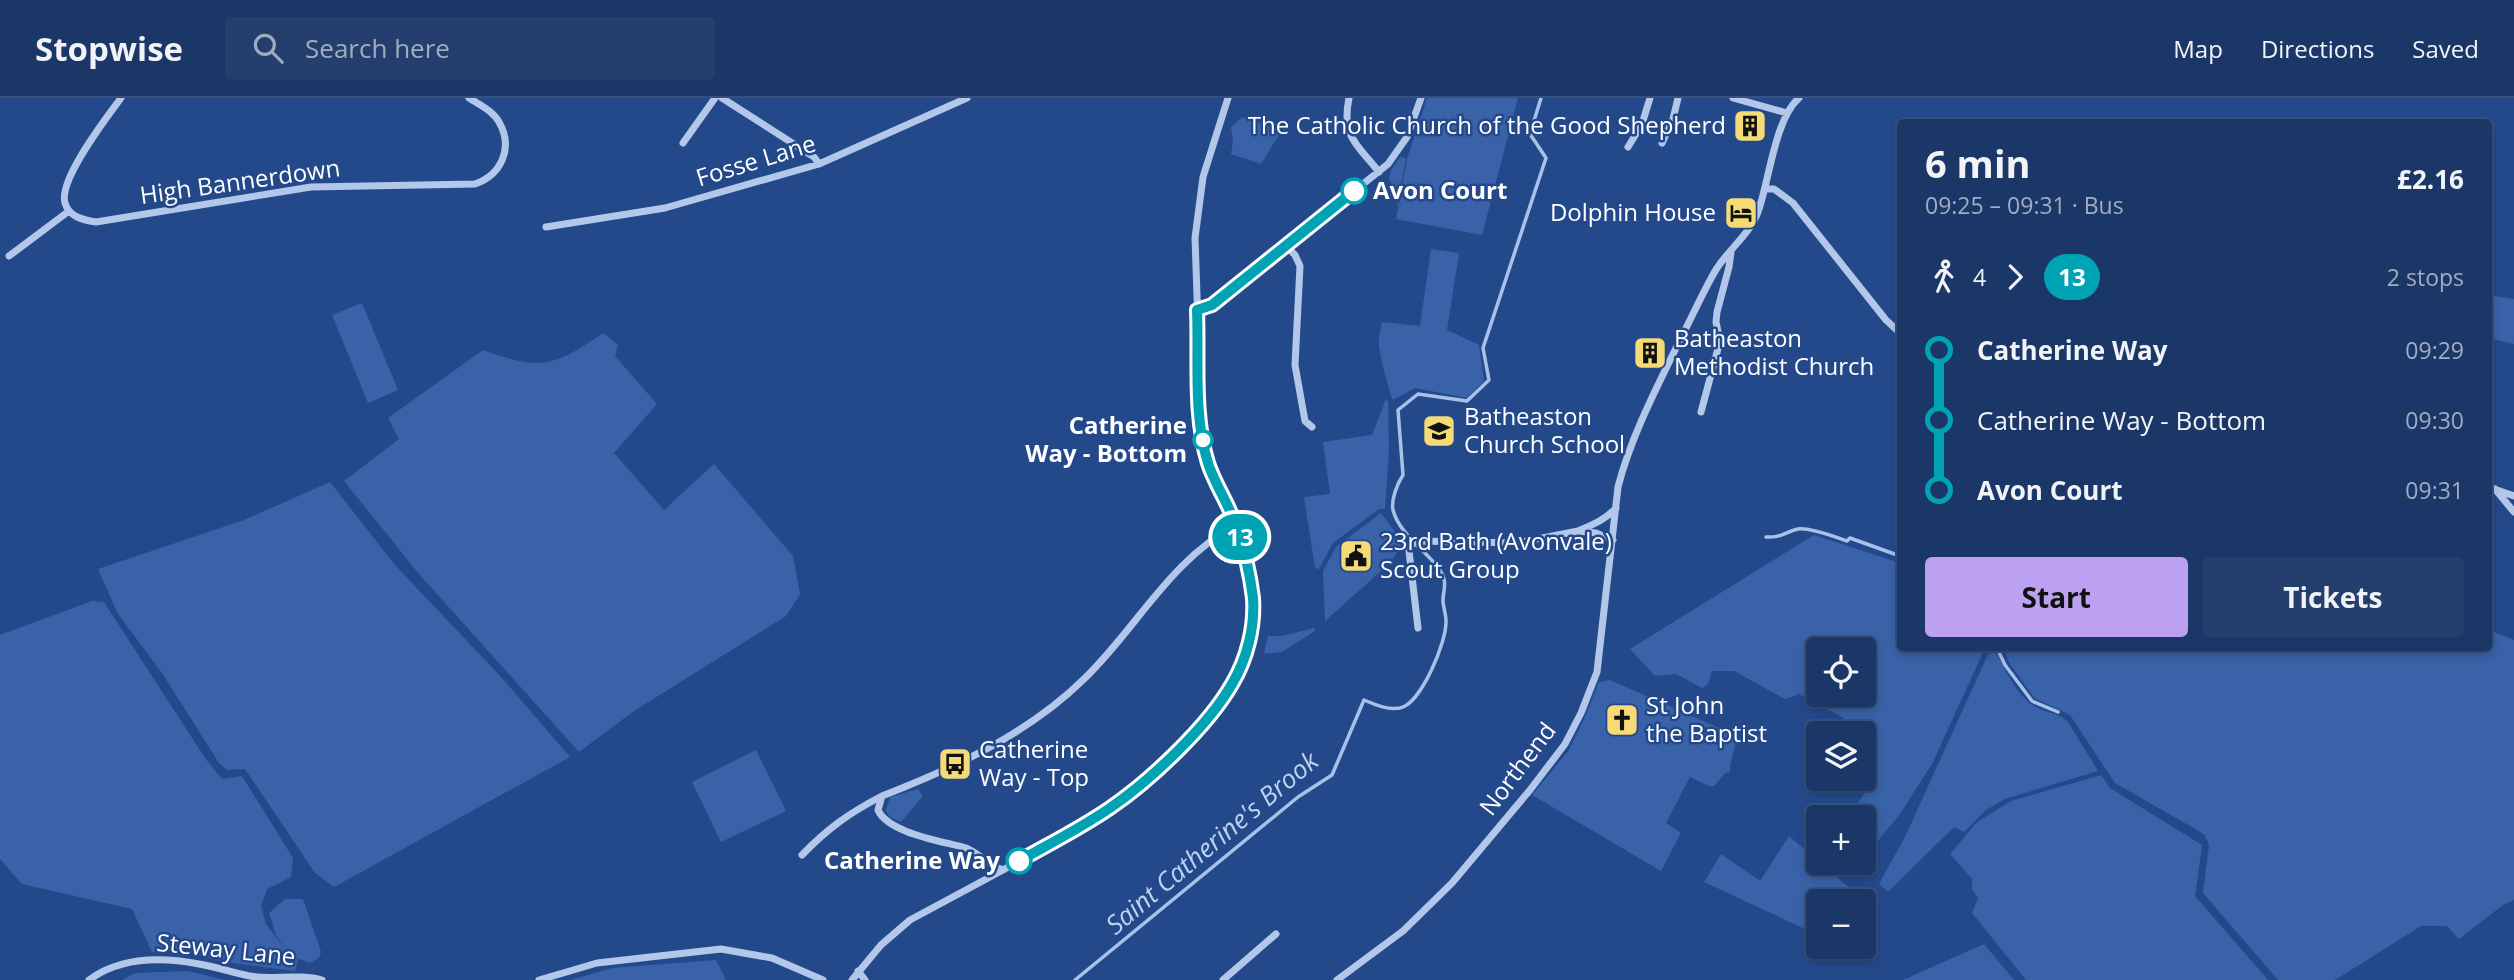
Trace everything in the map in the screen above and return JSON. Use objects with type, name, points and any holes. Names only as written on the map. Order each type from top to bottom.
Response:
[{"type":"street","points":[[9,256],[69,211],[64,195],[69,179],[85,149],[121,98]]},
{"type":"street","name":"High Bannerdown","points":[[69,211],[84,220],[96,222],[311,187],[475,184],[497,171],[505,150],[505,137],[491,112],[469,98]]},
{"type":"street","points":[[683,143],[715,98]]},
{"type":"street","points":[[722,98],[814,157],[819,164]]},
{"type":"street","name":"Fosse Lane","points":[[546,227],[665,208],[819,164],[967,98]]},
{"type":"street","points":[[852,980],[881,944],[910,920],[1110,808],[1152,774],[1195,730],[1232,685],[1240,667],[1253,625],[1253,598],[1236,525],[1209,464],[1202,438],[1195,238],[1199,194],[1208,154],[1228,98]]},
{"type":"street","points":[[1349,98],[1345,114],[1347,129],[1379,172]]},
{"type":"street","points":[[1197,310],[1212,305],[1379,172],[1403,145],[1422,98]]},
{"type":"street","points":[[1628,148],[1642,124],[1650,98]]},
{"type":"street","points":[[1662,143],[1673,119],[1678,98]]},
{"type":"street","points":[[1733,98],[1788,111],[1799,98]]},
{"type":"street","name":"Northend","points":[[1337,980],[1403,930],[1451,883],[1530,790],[1565,744],[1597,672],[1623,468],[1638,426],[1715,270],[1752,225],[1788,111]]},
{"type":"street","points":[[1765,189],[1774,189],[1793,203],[1897,331]]},
{"type":"street","points":[[1286,246],[1295,255],[1300,266],[1295,365],[1305,421],[1311,427]]},
{"type":"street","points":[[1701,412],[1720,341],[1717,312],[1730,267],[1731,252]]},
{"type":"street","points":[[2492,488],[2514,496]]},
{"type":"street","points":[[2492,488],[2514,512]]},
{"type":"street","points":[[1418,628],[1409,551],[1415,542],[1516,542],[1577,531],[1596,524],[1616,508]]},
{"type":"street","points":[[802,855],[846,815],[882,796],[938,774],[1035,720],[1084,680],[1181,567],[1219,534],[1236,525]]},
{"type":"street","points":[[1577,531],[1595,533],[1613,540]]},
{"type":"street","points":[[882,796],[878,810],[891,826],[966,848],[977,853],[993,867],[1003,870]]},
{"type":"street","points":[[1223,980],[1276,934]]},
{"type":"street","points":[[540,980],[597,962],[722,949],[772,958],[823,980]]},
{"type":"street","name":"Steway Lane","points":[[89,980],[116,965],[167,960],[250,976],[309,977],[322,980]]},
{"type":"street","points":[[858,971],[865,980]]},
{"type":"shaded area","points":[[1427,98],[1518,98],[1482,235],[1396,219],[1407,159]]},
{"type":"shaded area","points":[[1243,117],[1281,131],[1261,164],[1231,154],[1231,127]]},
{"type":"shaded area","points":[[1400,157],[1406,158],[1397,207],[1396,193],[1389,178]]},
{"type":"shaded area","points":[[1431,249],[1459,253],[1447,330],[1479,345],[1484,381],[1467,398],[1415,388],[1393,400],[1379,349],[1382,322],[1420,326]]},
{"type":"shaded area","points":[[2492,296],[2514,299],[2514,344],[2492,339]]},
{"type":"shaded area","points":[[362,303],[398,390],[368,403],[332,315]]},
{"type":"shaded area","points":[[603,333],[618,345],[615,356],[657,404],[614,453],[664,510],[714,464],[793,556],[800,594],[786,616],[634,711],[579,752],[419,574],[344,481],[399,439],[388,418],[483,350],[519,361],[546,362],[572,353]]},
{"type":"shaded area","points":[[1386,399],[1389,449],[1385,509],[1379,509],[1333,543],[1319,569],[1315,568],[1304,497],[1330,494],[1323,442],[1372,435]]},
{"type":"shaded area","points":[[330,482],[395,565],[502,678],[570,757],[334,887],[315,873],[245,769],[227,770],[219,763],[162,673],[118,614],[98,569],[244,520]]},
{"type":"shaded area","points":[[1381,513],[1403,543],[1390,563],[1325,621],[1323,571],[1336,547]]},
{"type":"shaded area","points":[[1814,535],[1897,562],[1897,651],[1984,651],[1933,762],[1900,814],[1876,843],[1876,805],[1857,805],[1866,791],[1876,791],[1876,721],[1843,721],[1844,718],[1823,707],[1876,707],[1876,637],[1806,637],[1806,698],[1799,694],[1785,699],[1734,671],[1712,671],[1708,684],[1702,688],[1676,674],[1655,676],[1630,649]]},
{"type":"shaded area","points":[[92,601],[104,602],[205,758],[222,779],[242,776],[293,858],[291,877],[267,889],[261,906],[266,924],[285,949],[276,935],[269,913],[285,899],[303,899],[321,952],[319,958],[310,963],[296,958],[298,960],[295,971],[225,962],[181,951],[152,952],[132,909],[22,884],[0,859],[0,635]]},
{"type":"shaded area","points":[[1314,628],[1315,631],[1282,652],[1264,654],[1268,636],[1282,636]]},
{"type":"shaded area","points":[[2492,631],[2514,640],[2514,900],[2503,905],[2459,939],[2447,926],[2421,926],[2335,980],[2278,980],[2203,893],[2209,845],[2204,834],[2115,783],[2070,715],[2034,698],[2010,664],[2004,651],[2492,651]]},
{"type":"shaded area","points":[[1990,651],[1996,651],[2026,700],[2068,722],[2098,771],[2005,799],[1986,810],[1964,832],[1954,827],[1888,892],[1879,884],[1905,837]]},
{"type":"shaded area","name":"St John the Baptist","points":[[1610,680],[1735,735],[1730,772],[1725,773],[1714,786],[1690,777],[1666,823],[1681,833],[1661,871],[1532,795],[1569,750],[1599,682]]},
{"type":"shaded area","points":[[756,750],[786,811],[721,842],[692,782]]},
{"type":"shaded area","points":[[2101,775],[2110,788],[2202,845],[2195,896],[2268,980],[2026,980],[1972,913],[1978,898],[1972,889],[1972,879],[1950,854],[1977,822],[2011,801]]},
{"type":"shaded area","points":[[918,789],[923,796],[901,822],[890,817],[886,811],[890,797]]},
{"type":"shaded area","points":[[1789,836],[1806,851],[1806,875],[1834,875],[1851,889],[1806,889],[1806,929],[1704,882],[1721,854],[1760,881]]},
{"type":"shaded area","points":[[1984,944],[2014,980],[1903,980]]},
{"type":"shaded area","points":[[716,960],[726,980],[571,980],[612,968]]},
{"type":"shaded area","points":[[188,971],[225,980],[122,980],[135,973]]},
{"type":"waterway","name":"Saint Catherine's Brook","points":[[1075,980],[1298,797],[1332,775],[1364,700],[1386,708],[1400,708],[1408,704],[1424,684],[1445,630],[1445,582],[1441,571],[1403,530],[1393,510],[1395,492],[1403,475],[1398,410],[1418,394],[1467,401],[1489,380],[1483,348],[1546,158],[1530,134],[1541,98]]},
{"type":"waterway","points":[[1766,537],[1809,529],[1847,541],[1850,538],[1897,555]]},
{"type":"waterway","points":[[1998,651],[2005,665],[2032,701],[2058,712]]},
{"type":"bus line","name":"13","points":[[1019,861],[1110,808],[1152,774],[1195,730],[1232,685],[1253,625],[1253,598],[1236,525],[1209,464],[1202,438],[1197,310],[1212,305],[1354,191]]},
{"type":"place","name":"The Catholic Church of the Good Shepherd","points":[[1750,126]]},
{"type":"place","name":"Avon Court","points":[[1354,191]]},
{"type":"place","name":"Dolphin House","points":[[1741,213]]},
{"type":"place","name":"Batheaston Methodist Church","points":[[1650,353]]},
{"type":"place","name":"Batheaston Church School","points":[[1439,431]]},
{"type":"place","name":"Catherine Way - Bottom","points":[[1203,440]]},
{"type":"place","name":"23rd Bath (Avonvale) Scout Group","points":[[1356,556]]},
{"type":"place","name":"St John the Baptist","points":[[1622,720]]},
{"type":"place","name":"Catherine Way - Top","points":[[955,764]]},
{"type":"place","name":"Catherine Way","points":[[1019,861]]}]
